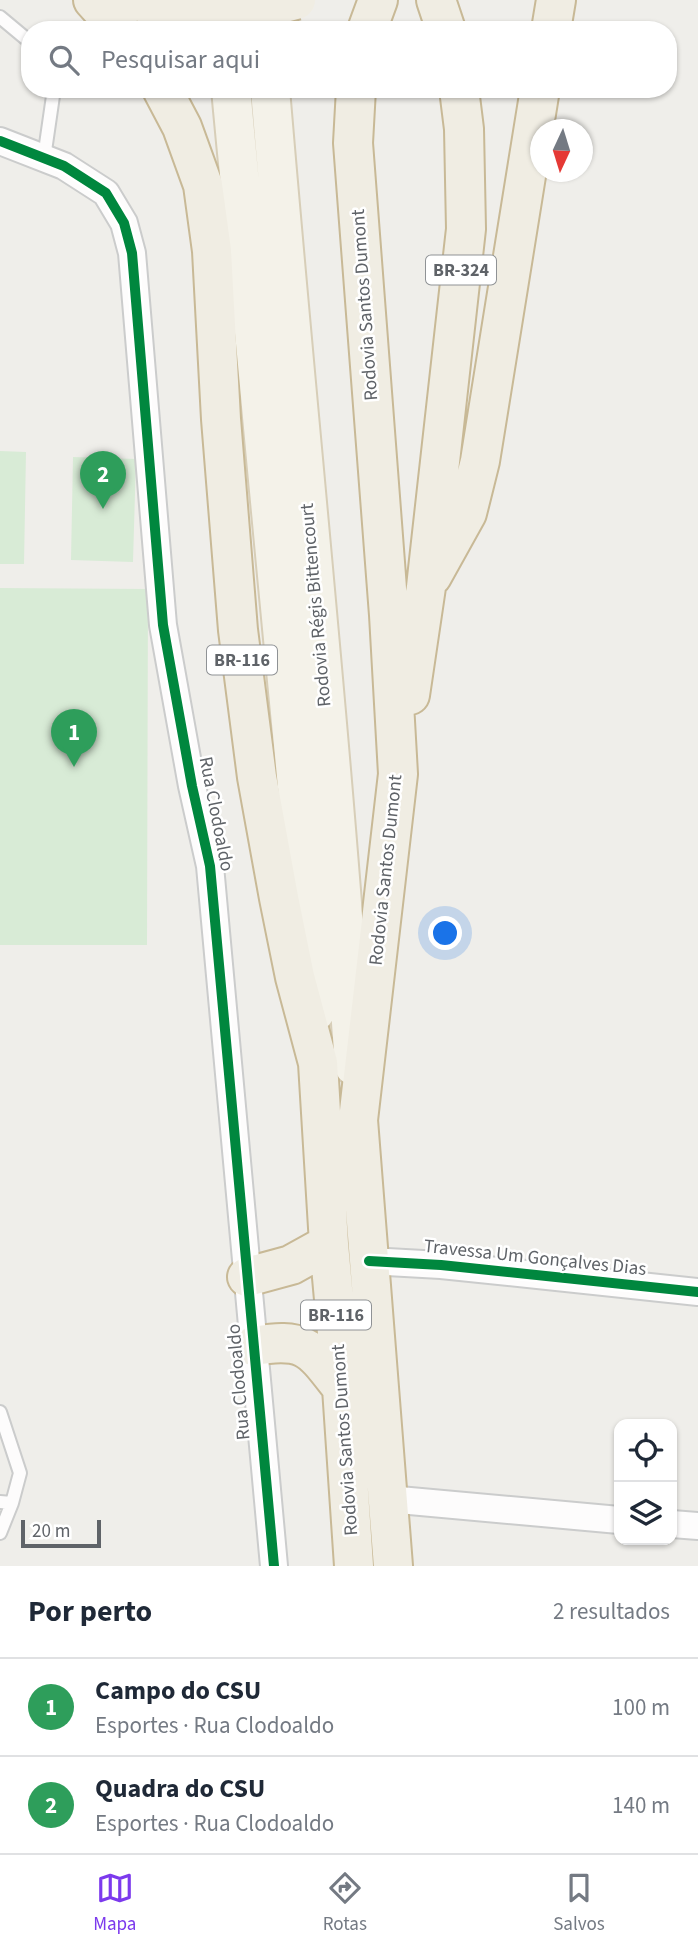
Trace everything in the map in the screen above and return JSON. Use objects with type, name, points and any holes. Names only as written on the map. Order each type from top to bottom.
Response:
[{"type":"highway","points":[[93,0],[112,21]]},
{"type":"highway","points":[[144,3],[175,10],[210,13],[258,10],[296,0]]},
{"type":"highway","points":[[370,21],[377,0]]},
{"type":"highway","points":[[436,0],[443,21]]},
{"type":"highway","points":[[552,21],[556,0]]},
{"type":"highway","name":"BR-116","points":[[167,98],[183,127],[203,185],[212,251],[221,419],[243,670],[257,777],[295,976],[318,1063]]},
{"type":"highway","name":"Rodovia Santos Dumont","points":[[356,98],[353,143],[389,615],[398,774],[358,1121],[393,1566]]},
{"type":"highway","name":"BR-324","points":[[440,450],[466,229],[464,129],[460,98]]},
{"type":"highway","points":[[426,587],[467,513],[481,461],[540,98]]},
{"type":"highway","name":"BR-116","points":[[398,774],[426,587],[440,450]]},
{"type":"highway","name":"Rodovia Santos Dumont","points":[[318,1063],[354,1566]]},
{"type":"highway","points":[[247,1278],[291,1265],[329,1244]]},
{"type":"highway","points":[[253,1346],[281,1341],[299,1344],[317,1358],[342,1388]]},
{"type":"main road","points":[[222,0],[224,21]]},
{"type":"main road","points":[[263,0],[264,21]]},
{"type":"main road","name":"Rodovia Régis Bittencourt","points":[[232,98],[305,871],[318,1063]]},
{"type":"main road","name":"Rodovia Régis Bittencourt","points":[[271,98],[289,330],[341,869],[358,1121]]},
{"type":"street","name":"Rua Clodoaldo","points":[[0,141],[64,166],[106,193],[124,223],[132,253],[163,625],[192,786],[210,866],[274,1566]]},
{"type":"street","name":"Travessa Um Gonçalves Dias","points":[[369,1261],[441,1265],[698,1293]]},
{"type":"street","points":[[388,1499],[614,1520]]},
{"type":"street","points":[[677,1524],[698,1526]]},
{"type":"lane","points":[[0,17],[21,34]]},
{"type":"lane","points":[[44,158],[53,98]]},
{"type":"lane","points":[[0,1412],[20,1473],[6,1502],[0,1533]]},
{"type":"green space","points":[[0,451],[26,452],[24,564],[0,564]]},
{"type":"green space","points":[[73,457],[136,459],[133,562],[71,560]]},
{"type":"green space","points":[[0,588],[148,589],[147,945],[0,945]]},
{"type":"cycle path","points":[[0,141],[64,166],[106,193],[124,223],[132,253],[163,625],[192,786],[210,866],[274,1566]]},
{"type":"cycle path","points":[[369,1261],[441,1265],[698,1292]]},
{"type":"place","name":"Quadra do CSU","points":[[103,509]]},
{"type":"place","name":"Campo do CSU","points":[[74,767]]}]
